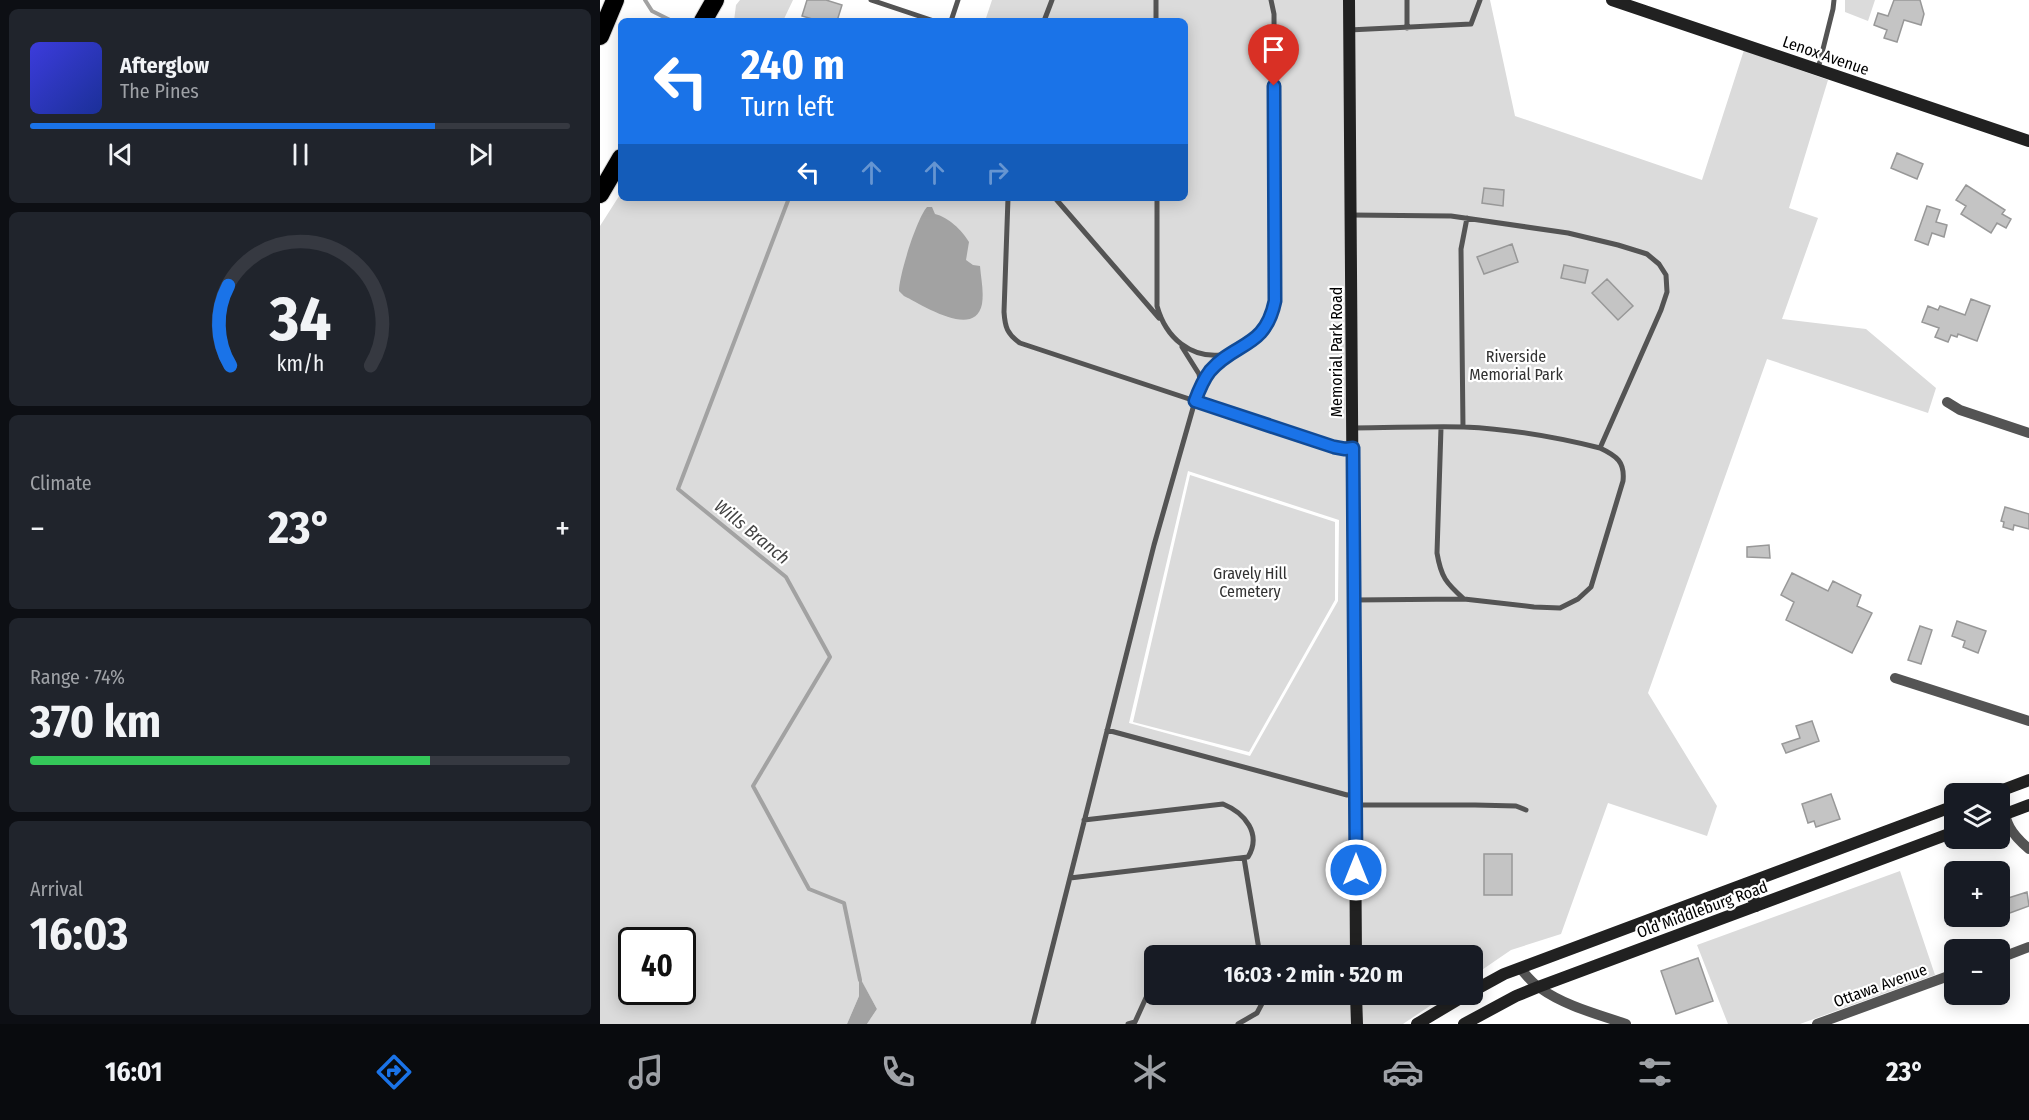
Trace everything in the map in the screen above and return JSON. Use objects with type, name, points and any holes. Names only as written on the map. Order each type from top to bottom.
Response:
[{"type":"highway","points":[[603,29],[615,0]]},
{"type":"highway","points":[[704,18],[715,0]]},
{"type":"highway","points":[[600,194],[618,163]]},
{"type":"street","name":"Memorial Park Road","points":[[1349,0],[1356,945]]},
{"type":"street","name":"Lenox Avenue","points":[[1612,0],[2029,141]]},
{"type":"street","points":[[1947,402],[1960,410],[2029,433]]},
{"type":"street","points":[[1895,678],[2029,721]]},
{"type":"street","points":[[2010,788],[2029,780]]},
{"type":"street","points":[[2010,812],[2029,806]]},
{"type":"street","name":"Old Middleburg Road","points":[[1483,986],[1520,968],[1944,810]]},
{"type":"street","points":[[2010,830],[2029,849]]},
{"type":"street","name":"Old Middleburg Road","points":[[1464,1024],[1538,987],[1944,836]]},
{"type":"street","points":[[1748,883],[1756,906]]},
{"type":"street","points":[[2010,954],[2029,947]]},
{"type":"street","points":[[1520,968],[1538,987],[1565,1003],[1626,1024]]},
{"type":"street","name":"Ottawa Avenue","points":[[1816,1024],[1944,978]]},
{"type":"street","points":[[1356,1005],[1357,1024]]},
{"type":"street","points":[[1417,1024],[1449,1005]]},
{"type":"lane","points":[[871,0],[925,18]]},
{"type":"lane","points":[[952,18],[957,0]]},
{"type":"lane","points":[[1045,18],[1052,0]]},
{"type":"lane","points":[[1156,0],[1156,18]]},
{"type":"lane","points":[[1033,1024],[1154,545],[1195,401],[1209,372],[1231,353],[1251,343],[1262,333],[1273,313],[1275,301],[1274,14],[1271,0]]},
{"type":"lane","points":[[1407,0],[1407,27]]},
{"type":"lane","points":[[1349,30],[1471,24],[1480,0]]},
{"type":"lane","points":[[1818,69],[1834,0]]},
{"type":"lane","points":[[1008,201],[1004,312],[1005,325],[1010,336],[1020,343],[1334,447],[1353,448]]},
{"type":"lane","points":[[1058,201],[1161,319],[1182,346],[1199,374],[1201,385]]},
{"type":"lane","points":[[1157,201],[1157,306],[1161,319]]},
{"type":"lane","points":[[1351,215],[1451,216],[1568,233],[1647,254],[1659,264],[1666,275],[1667,292],[1600,448]]},
{"type":"lane","points":[[1462,427],[1461,249],[1467,218]]},
{"type":"lane","points":[[1182,346],[1195,353],[1209,356],[1231,353]]},
{"type":"lane","points":[[1353,428],[1462,427],[1533,434],[1600,448],[1620,459],[1624,469],[1623,482],[1592,587],[1578,599],[1560,608],[1534,608],[1464,599],[1354,600]]},
{"type":"lane","points":[[1441,428],[1437,553],[1440,572],[1464,599]]},
{"type":"lane","points":[[1107,730],[1347,795],[1355,800],[1516,806],[1526,810]]},
{"type":"lane","points":[[1070,878],[1244,858],[1248,857],[1252,850],[1253,842],[1244,816],[1223,804],[1084,820]]},
{"type":"lane","points":[[1244,858],[1258,945]]},
{"type":"lane","points":[[1133,1024],[1144,1001]]},
{"type":"lane","points":[[1238,1024],[1257,1013],[1261,1005]]},
{"type":"green space","points":[[740,0],[793,0],[784,18],[734,18],[736,5]]},
{"type":"green space","name":"Riverside Memorial Park","points":[[992,0],[1490,0],[1515,116],[1702,180],[1744,50],[1828,80],[1789,208],[1818,218],[1782,319],[1866,329],[1936,388],[1928,413],[1767,359],[1648,693],[1717,806],[1707,836],[1608,803],[1561,934],[1511,950],[1483,969],[1483,945],[1144,945],[1144,1005],[1431,1005],[1403,1024],[867,1024],[877,1009],[859,977],[859,996],[847,1024],[600,1024],[600,226],[618,198],[618,201],[1188,201],[1188,18],[986,18]],"holes":[[[1188,471],[1339,520],[1338,601],[1250,756],[1129,723]]]},
{"type":"green space","points":[[1845,0],[1875,0],[1868,21],[1845,12]]},
{"type":"green space","name":"Gravely Hill Cemetery","points":[[1190,475],[1335,522],[1335,600],[1249,752],[1133,722]]},
{"type":"green space","points":[[1900,871],[1935,975],[1800,1024],[1728,1024],[1697,945]]},
{"type":"shaded area","points":[[927,207],[932,207],[935,214],[950,221],[963,233],[969,242],[966,260],[973,265],[980,266],[982,304],[977,314],[969,319],[959,319],[934,312],[899,291],[909,247]]},
{"type":"shaded area","points":[[859,976],[877,1009],[867,1024],[847,1024],[859,996]]},
{"type":"building","points":[[807,0],[826,0],[842,5],[838,18],[802,16]]},
{"type":"building","points":[[1894,0],[1920,0],[1924,14],[1921,25],[1904,20],[1897,42],[1884,38],[1887,30],[1874,25],[1878,13],[1888,16]]},
{"type":"building","points":[[1897,153],[1923,164],[1917,179],[1891,168]]},
{"type":"building","points":[[1966,185],[2005,210],[2002,214],[2011,219],[2006,228],[1997,223],[1991,233],[1961,214],[1966,206],[1956,200]]},
{"type":"building","points":[[1484,188],[1504,190],[1503,206],[1482,203]]},
{"type":"building","points":[[1927,206],[1940,210],[1936,222],[1947,225],[1944,237],[1932,233],[1928,245],[1915,240]]},
{"type":"building","points":[[1512,244],[1518,262],[1484,274],[1477,257]]},
{"type":"building","points":[[1564,265],[1588,270],[1585,283],[1561,278]]},
{"type":"building","points":[[1607,279],[1633,306],[1618,320],[1592,293]]},
{"type":"building","points":[[1971,299],[1990,306],[1977,341],[1958,334],[1957,337],[1951,335],[1948,342],[1935,337],[1939,328],[1922,322],[1928,306],[1938,310],[1940,306],[1965,315]]},
{"type":"building","points":[[2005,507],[2029,514],[2029,529],[2014,525],[2013,530],[2003,527],[2004,522],[2001,521]]},
{"type":"building","points":[[1769,545],[1770,558],[1747,557],[1747,547]]},
{"type":"building","points":[[1792,573],[1828,591],[1833,581],[1861,595],[1857,606],[1872,613],[1852,653],[1786,620],[1794,602],[1781,595]]},
{"type":"building","points":[[1957,621],[1986,631],[1978,653],[1963,647],[1965,641],[1952,636]]},
{"type":"building","points":[[1920,626],[1932,630],[1921,664],[1908,660]]},
{"type":"building","points":[[1812,721],[1819,741],[1786,753],[1782,744],[1800,738],[1796,726]]},
{"type":"building","points":[[1831,794],[1840,819],[1816,827],[1814,821],[1808,823],[1802,804]]},
{"type":"building","points":[[1484,854],[1512,854],[1512,895],[1484,895]]},
{"type":"building","points":[[2027,892],[2029,906],[2010,913],[2010,897]]},
{"type":"building","points":[[1698,958],[1713,1001],[1676,1014],[1661,971]]},
{"type":"waterway","name":"Wills Branch","points":[[645,0],[652,11],[666,18]]},
{"type":"waterway","name":"Wills Branch","points":[[788,201],[678,489],[786,577],[830,657],[753,786],[809,889],[844,903],[860,980]]},
{"type":"route","points":[[1274,86],[1275,301],[1273,313],[1262,333],[1251,343],[1220,361],[1209,372],[1195,401],[1334,447],[1353,448],[1356,870]]}]
